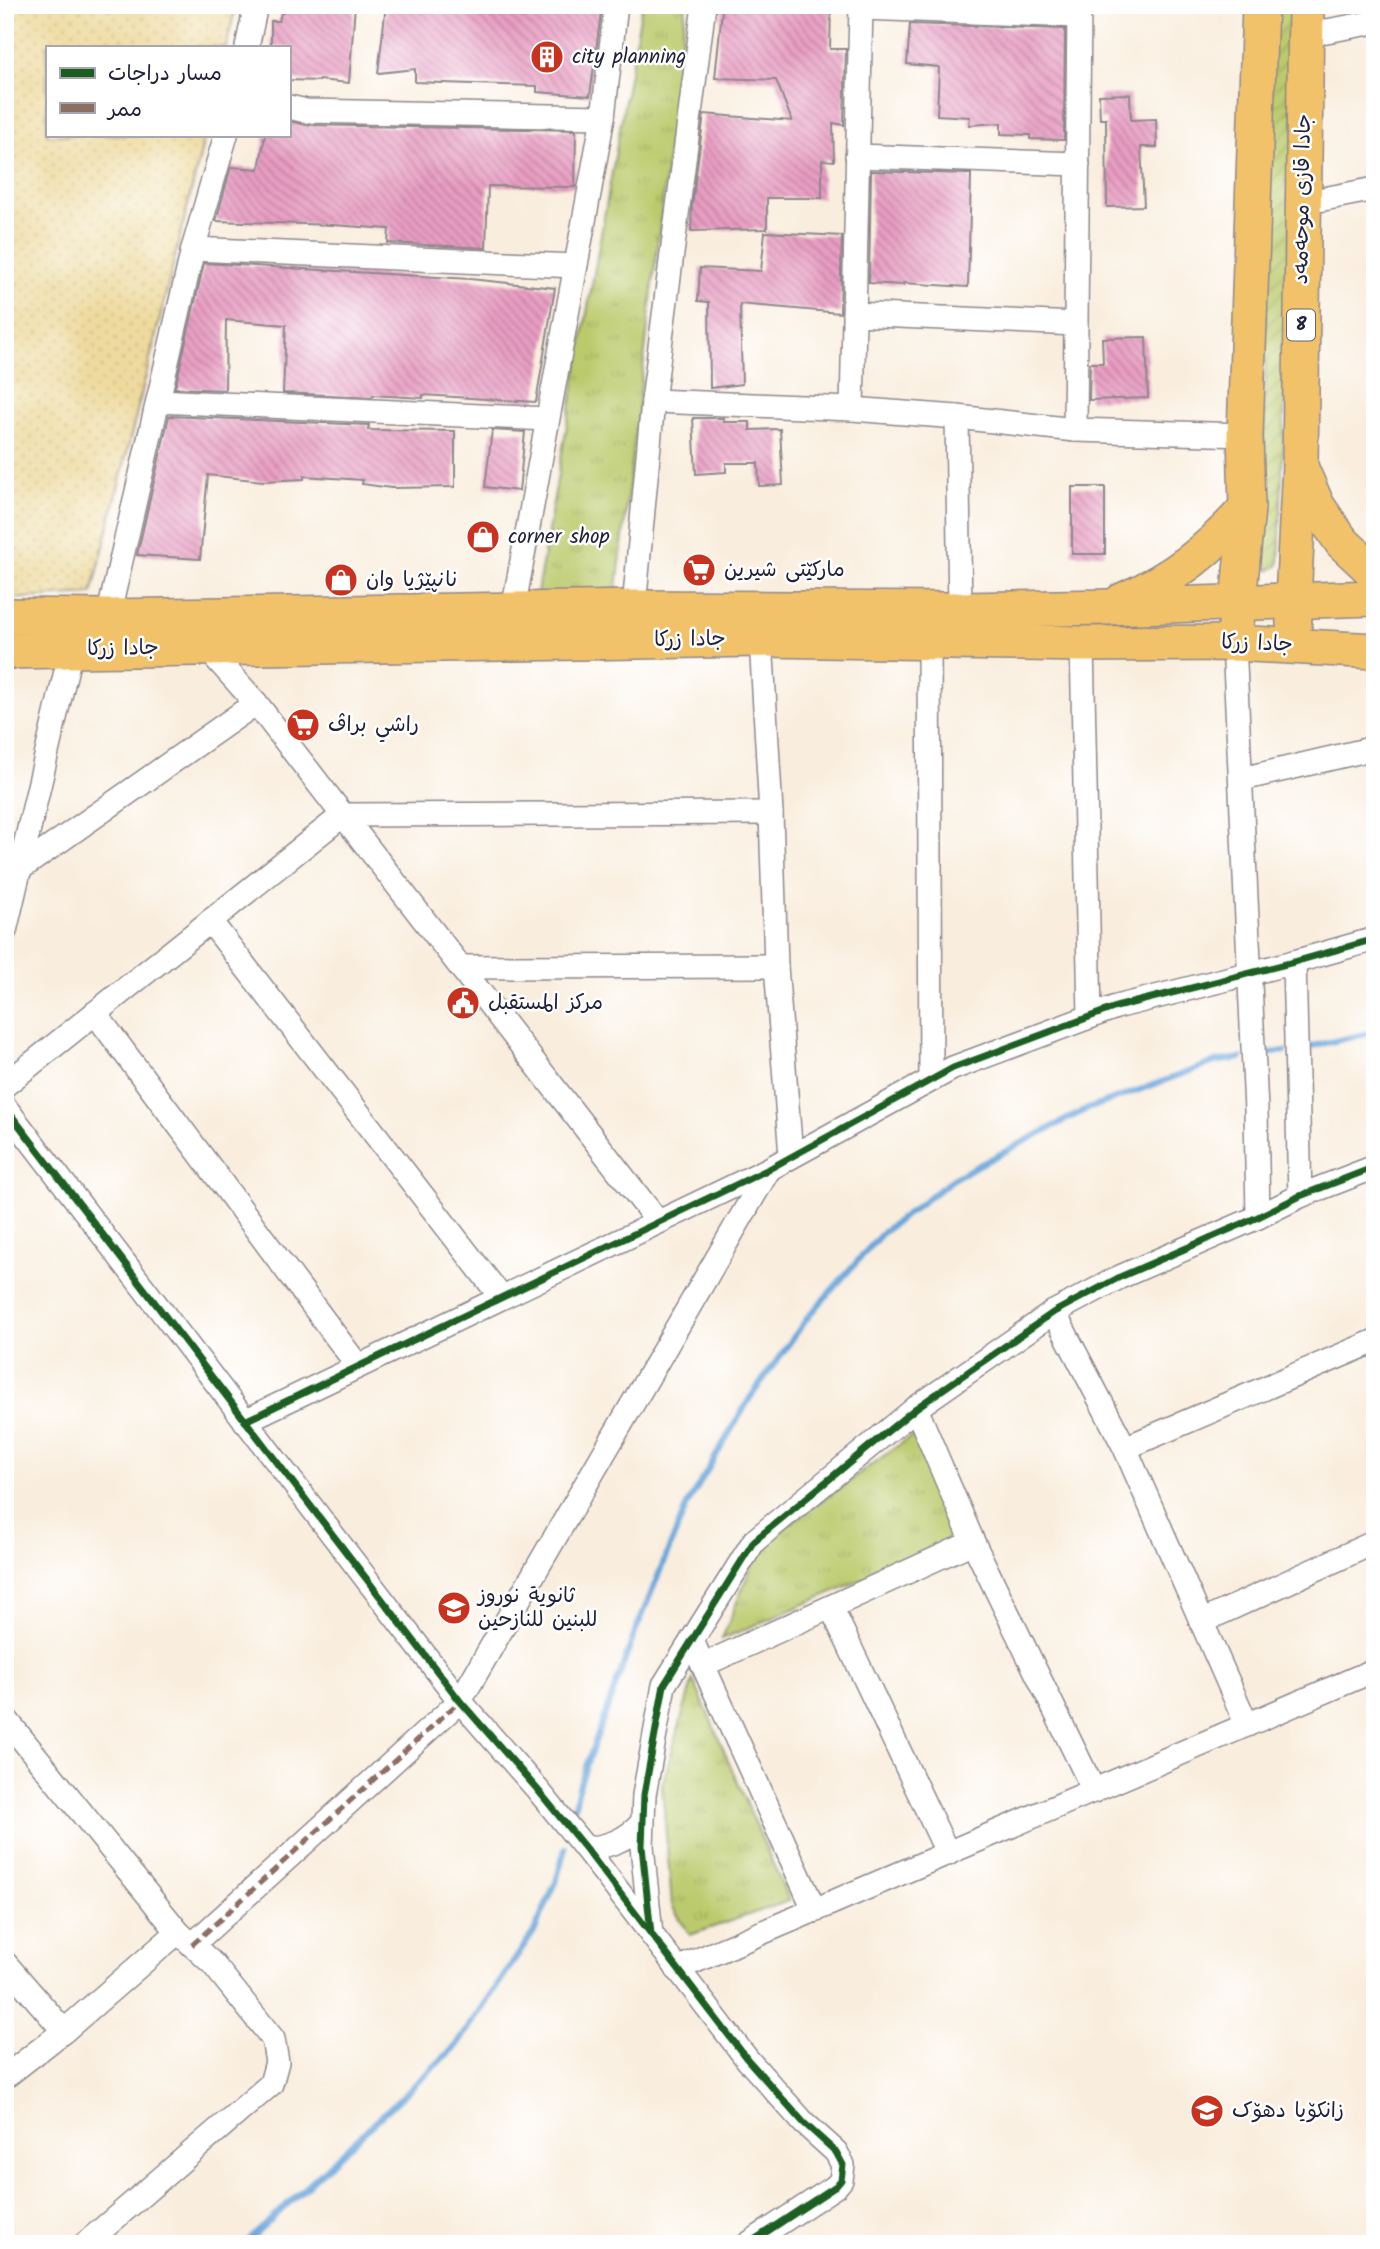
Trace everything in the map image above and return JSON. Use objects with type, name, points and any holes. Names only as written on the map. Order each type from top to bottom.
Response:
[{"type":"main road","points":[[1234,642],[1247,508],[1245,435],[1260,5]]},
{"type":"main road","name":"جادا قازی موحەمەد","points":[[1296,645],[1293,600],[1300,465],[1305,20]]},
{"type":"main road","points":[[1300,465],[1323,515],[1342,542],[1375,573]]},
{"type":"main road","points":[[1107,607],[1147,590],[1184,568],[1218,540],[1247,508]]},
{"type":"main road","points":[[1244,555],[1247,572],[1263,582],[1280,578],[1295,562]]},
{"type":"main road","name":"جادا زرکا","points":[[5,616],[108,617],[634,608],[960,610],[1375,598]]},
{"type":"main road","name":"جادا زرکا","points":[[5,651],[761,639],[1082,644],[1234,642],[1375,651]]},
{"type":"street","points":[[247,46],[256,5]]},
{"type":"street","points":[[513,610],[603,117],[615,5]]},
{"type":"street","points":[[634,608],[653,401],[704,5]]},
{"type":"street","points":[[852,409],[861,7],[1079,11],[1075,430]]},
{"type":"street","points":[[1305,20],[1375,22]]},
{"type":"street","points":[[290,107],[306,111],[603,117]]},
{"type":"street","points":[[108,617],[193,249],[226,136]]},
{"type":"street","points":[[857,156],[1078,164]]},
{"type":"street","points":[[1303,203],[1375,189]]},
{"type":"street","points":[[193,249],[575,266]]},
{"type":"street","points":[[854,314],[1076,324]]},
{"type":"street","points":[[158,401],[547,419]]},
{"type":"street","points":[[653,401],[957,416],[1075,430],[1245,435]]},
{"type":"street","points":[[957,416],[960,610]]},
{"type":"street","points":[[761,639],[772,813],[776,966],[791,1156]]},
{"type":"street","points":[[1234,642],[1256,1110],[1258,1217]]},
{"type":"street","points":[[929,643],[931,1080]]},
{"type":"street","points":[[1082,644],[1090,1017]]},
{"type":"street","points":[[206,647],[256,703],[658,1222]]},
{"type":"street","points":[[5,931],[71,650]]},
{"type":"street","points":[[21,868],[256,703]]},
{"type":"street","points":[[1242,779],[1375,748]]},
{"type":"street","points":[[5,1085],[343,815],[772,813]]},
{"type":"street","points":[[210,921],[501,1297]]},
{"type":"street","points":[[245,1420],[769,1168],[953,1068],[1116,1007],[1375,939]]},
{"type":"street","points":[[1294,962],[1300,1196]]},
{"type":"street","points":[[461,967],[776,966]]},
{"type":"street","points":[[96,1013],[358,1366]]},
{"type":"street","points":[[5,1107],[460,1701],[586,1849],[747,2059],[804,2123],[836,2152],[843,2165],[843,2172],[836,2186],[748,2244]]},
{"type":"street","points":[[651,1934],[642,1824],[644,1795],[664,1685],[754,1541],[916,1408],[1054,1312],[1120,1277],[1300,1196],[1375,1167]]},
{"type":"street","points":[[5,2077],[185,1939],[460,1701],[769,1168]]},
{"type":"street","points":[[1054,1312],[1125,1448],[1247,1725]]},
{"type":"street","points":[[1125,1448],[1375,1341]]},
{"type":"street","points":[[916,1408],[973,1542],[1094,1791]]},
{"type":"street","points":[[703,1665],[973,1542]]},
{"type":"street","points":[[1201,1622],[1375,1542]]},
{"type":"street","points":[[831,1607],[948,1854]]},
{"type":"street","points":[[692,1641],[815,1911]]},
{"type":"street","points":[[677,1969],[1375,1670]]},
{"type":"street","points":[[5,1718],[185,1939],[213,1964],[273,2039],[277,2062],[271,2084],[85,2244]]},
{"type":"street","points":[[586,1849],[619,1841],[633,1834],[642,1824]]},
{"type":"street","points":[[5,1963],[64,2031]]},
{"type":"green space","points":[[642,5],[686,5],[616,596],[536,598]]},
{"type":"green space","points":[[1271,5],[1293,5],[1294,127],[1279,565],[1271,570],[1262,567]]},
{"type":"green space","points":[[917,1432],[960,1538],[722,1639],[760,1545]]},
{"type":"green space","points":[[693,1679],[789,1901],[690,1935],[672,1906],[662,1785]]},
{"type":"sand","points":[[5,5],[236,5],[226,46],[46,46],[46,136],[205,136],[92,594],[5,599]]},
{"type":"building","points":[[285,5],[355,5],[349,83],[290,80],[290,46],[271,46],[271,21],[279,21]]},
{"type":"building","points":[[386,5],[602,5],[590,96],[537,92],[537,86],[415,82],[415,69],[378,73]]},
{"type":"building","points":[[725,5],[831,5],[830,49],[846,49],[844,125],[833,123],[834,161],[822,160],[822,198],[767,198],[767,229],[691,231],[704,114],[792,121],[776,80],[715,78],[722,10],[725,10]]},
{"type":"building","points":[[910,24],[1065,29],[1064,140],[1030,139],[1030,135],[1001,134],[1001,123],[969,125],[970,117],[937,115],[939,67],[907,64]]},
{"type":"building","points":[[1130,94],[1131,120],[1156,119],[1157,147],[1141,147],[1144,206],[1107,207],[1106,119],[1100,119],[1099,95]]},
{"type":"building","points":[[290,121],[306,125],[576,130],[575,187],[488,186],[486,248],[388,243],[389,229],[216,221],[231,167],[259,169],[265,136],[290,136]]},
{"type":"building","points":[[871,171],[971,174],[968,287],[869,283]]},
{"type":"building","points":[[765,232],[842,236],[840,313],[740,304],[742,384],[710,388],[709,302],[698,301],[700,268],[761,271]]},
{"type":"building","points":[[204,263],[470,279],[555,288],[536,402],[423,395],[423,398],[283,393],[286,325],[226,320],[225,390],[175,388]]},
{"type":"building","points":[[1146,337],[1148,398],[1089,400],[1090,363],[1103,363],[1102,338]]},
{"type":"building","points":[[169,416],[369,425],[368,430],[455,431],[455,487],[391,488],[362,484],[363,480],[304,476],[304,479],[263,481],[208,475],[200,559],[137,555]]},
{"type":"building","points":[[693,418],[723,418],[724,422],[750,422],[750,430],[780,429],[783,485],[759,486],[758,463],[726,463],[726,472],[696,474]]},
{"type":"building","points":[[492,430],[525,432],[519,491],[485,487]]},
{"type":"building","points":[[1072,487],[1105,487],[1105,554],[1072,554]]},
{"type":"waterway","points":[[1308,1047],[1375,1032]]},
{"type":"waterway","points":[[1264,1054],[1285,1051]]},
{"type":"waterway","points":[[574,1809],[580,1783],[636,1630],[687,1505],[750,1398],[808,1317],[884,1231],[956,1177],[1085,1110],[1215,1062],[1241,1058]]},
{"type":"waterway","points":[[245,2244],[457,2045],[535,1930],[556,1882],[565,1848]]},
{"type":"marked path","points":[[192,1945],[460,1701]]},
{"type":"cycle path","points":[[245,1421],[769,1169],[953,1068],[1116,1007],[1375,939]]},
{"type":"cycle path","points":[[5,1107],[460,1701],[586,1849],[747,2059],[804,2123],[836,2152],[843,2165],[841,2180],[836,2186],[748,2244]]},
{"type":"cycle path","points":[[651,1934],[642,1846],[644,1795],[664,1685],[754,1541],[916,1408],[1054,1312],[1120,1277],[1300,1196],[1375,1167]]},
{"type":"place","name":"city planning","points":[[547,57]]},
{"type":"place","name":"corner shop","points":[[483,537]]},
{"type":"place","name":"مارکێتی شیرین","points":[[699,570]]},
{"type":"place","name":"نانپێژیا وان","points":[[341,580]]},
{"type":"place","name":"راشي براڤ","points":[[303,725]]},
{"type":"place","name":"مركز المستقبل","points":[[463,1003]]},
{"type":"place","name":"ثانوية نوروز للبنين للنازحين","points":[[454,1608]]},
{"type":"place","name":"زانکۆیا دهۆک","points":[[1207,2111]]}]
